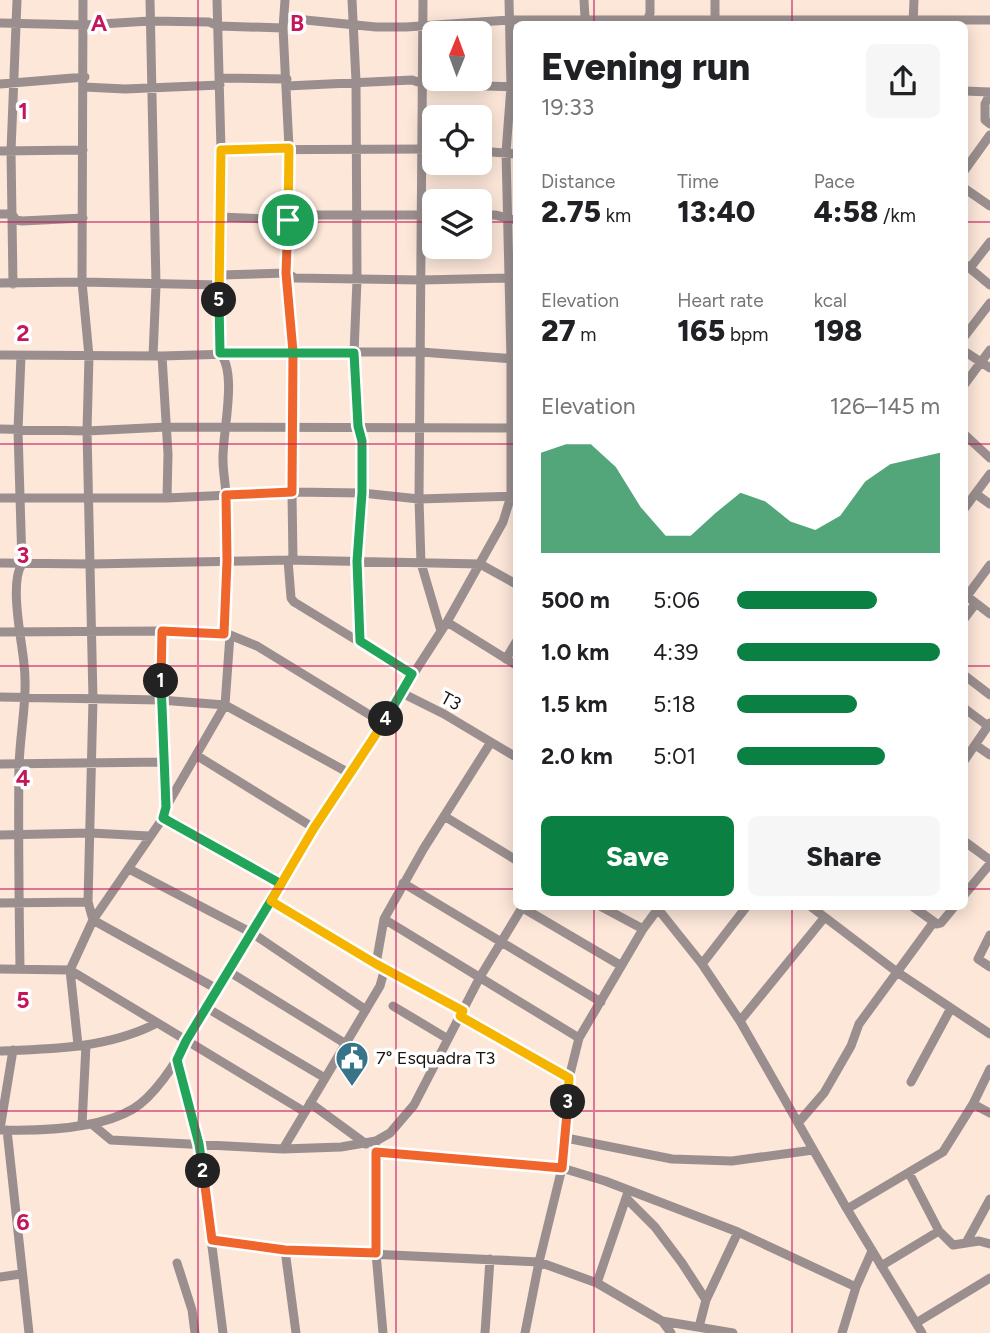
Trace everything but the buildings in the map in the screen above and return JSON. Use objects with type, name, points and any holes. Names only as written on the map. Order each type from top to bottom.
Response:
[{"type":"street","points":[[13,284],[11,151],[17,0]]},
{"type":"street","points":[[83,0],[82,282],[89,356],[87,431],[93,699],[88,902],[93,920],[217,989]]},
{"type":"street","points":[[150,0],[157,356],[168,454],[167,498]]},
{"type":"street","points":[[82,1125],[82,1045],[69,970],[93,920],[163,818],[166,807],[225,705],[227,561],[223,458],[227,370],[220,353],[221,150],[217,0]]},
{"type":"street","points":[[285,0],[289,148],[286,273],[293,352],[290,597],[412,674]]},
{"type":"street","points":[[352,0],[351,23],[356,81],[357,280],[354,353],[358,426],[362,441],[362,493],[357,561],[360,641]]},
{"type":"street","points":[[422,21],[423,0]]},
{"type":"street","points":[[509,0],[513,74]]},
{"type":"street","points":[[584,0],[587,21]]},
{"type":"street","points":[[647,21],[650,0]]},
{"type":"street","points":[[715,0],[715,21]]},
{"type":"street","points":[[913,21],[914,0]]},
{"type":"street","points":[[964,21],[990,20]]},
{"type":"street","points":[[0,23],[84,26],[150,21],[209,22],[218,26],[351,23],[376,27],[422,24]]},
{"type":"street","points":[[487,21],[536,21]]},
{"type":"street","points":[[0,84],[84,82],[152,88],[220,81],[412,80],[422,83]]},
{"type":"street","points":[[492,86],[513,87]]},
{"type":"street","points":[[422,189],[424,91]]},
{"type":"street","points":[[968,91],[990,93],[985,104],[985,120],[990,124]]},
{"type":"street","points":[[513,109],[512,220],[508,278],[512,291],[513,325]]},
{"type":"street","points":[[968,160],[990,135]]},
{"type":"street","points":[[221,150],[421,149]]},
{"type":"street","points":[[0,151],[83,150]]},
{"type":"street","points":[[492,152],[511,153]]},
{"type":"street","points":[[968,191],[990,206]]},
{"type":"street","points":[[0,214],[12,214]]},
{"type":"street","points":[[12,214],[22,221],[83,218]]},
{"type":"street","points":[[220,216],[422,215]]},
{"type":"street","points":[[492,215],[512,220]]},
{"type":"street","points":[[968,265],[990,242]]},
{"type":"street","points":[[422,259],[419,429],[421,563],[440,631]]},
{"type":"street","points":[[968,267],[990,285]]},
{"type":"street","points":[[0,283],[156,285],[286,273],[295,278],[357,280],[508,278]]},
{"type":"street","points":[[968,332],[990,303]]},
{"type":"street","points":[[968,380],[990,350]]},
{"type":"street","points":[[0,355],[157,356],[421,352],[513,359]]},
{"type":"street","points":[[968,354],[990,368]]},
{"type":"street","points":[[20,969],[18,834],[25,665],[19,632],[17,576],[22,564],[18,430],[21,356]]},
{"type":"street","points":[[0,429],[87,431],[166,427],[358,426],[419,429],[513,428]]},
{"type":"street","points":[[968,438],[990,458]]},
{"type":"street","points":[[968,504],[990,474]]},
{"type":"street","points":[[0,498],[167,498],[292,492],[362,493],[419,499],[513,496]]},
{"type":"street","points":[[975,494],[990,504]]},
{"type":"street","points":[[2,1130],[93,1125],[134,1108],[162,1081],[314,828],[447,622],[503,522],[513,498]]},
{"type":"street","points":[[0,563],[291,560],[480,564],[513,582]]},
{"type":"street","points":[[968,592],[990,565]]},
{"type":"street","points":[[968,597],[990,614]]},
{"type":"street","points":[[968,613],[975,603]]},
{"type":"street","points":[[447,622],[513,663]]},
{"type":"street","points":[[162,631],[160,701],[166,807]]},
{"type":"street","points":[[0,632],[162,631],[227,635],[257,646],[383,723]]},
{"type":"street","points":[[506,659],[513,647]]},
{"type":"street","points":[[968,678],[990,695]]},
{"type":"street","name":"T3","points":[[402,693],[444,714],[513,755]]},
{"type":"street","points":[[0,697],[225,705],[349,773]]},
{"type":"street","points":[[968,711],[989,724],[968,756]]},
{"type":"street","points":[[283,1149],[380,986],[384,919],[403,883],[491,741]]},
{"type":"street","points":[[976,746],[990,755]]},
{"type":"street","points":[[196,755],[314,828]]},
{"type":"street","points":[[0,764],[163,762]]},
{"type":"street","points":[[444,816],[513,858]]},
{"type":"street","points":[[163,818],[281,884]]},
{"type":"street","points":[[0,835],[90,833],[149,836]]},
{"type":"street","points":[[968,844],[990,862],[968,890]]},
{"type":"street","points":[[130,869],[251,933],[366,1010]]},
{"type":"street","points":[[403,883],[601,1002]]},
{"type":"street","points":[[271,901],[569,1078]]},
{"type":"street","points":[[0,903],[88,902]]},
{"type":"street","points":[[373,1146],[390,1133],[414,1105],[480,977],[521,910]]},
{"type":"street","points":[[528,910],[620,965]]},
{"type":"street","points":[[607,910],[643,929]]},
{"type":"street","points":[[525,1333],[562,1168],[569,1078],[579,1038],[620,965],[657,910]]},
{"type":"street","points":[[661,910],[702,964],[740,1021],[847,1209],[922,1333]]},
{"type":"street","points":[[702,964],[744,910]]},
{"type":"street","points":[[917,910],[933,923],[941,923],[952,910]]},
{"type":"street","points":[[740,1021],[818,911],[897,972],[990,1034]]},
{"type":"street","points":[[384,919],[579,1038]]},
{"type":"street","points":[[798,1123],[837,1073],[859,1024],[933,923]]},
{"type":"street","points":[[990,935],[978,959],[990,967]]},
{"type":"street","points":[[0,970],[69,970],[305,1112]]},
{"type":"street","points":[[228,971],[346,1044]]},
{"type":"street","points":[[393,1006],[448,1039]]},
{"type":"street","points":[[207,1008],[325,1079]]},
{"type":"street","points":[[911,1082],[951,1008]]},
{"type":"street","points":[[0,1051],[82,1045],[135,1034],[155,1024]]},
{"type":"street","points":[[13,1050],[2,1130],[29,1333]]},
{"type":"street","points":[[177,1060],[199,1144],[221,1333]]},
{"type":"street","points":[[847,1209],[943,1152],[973,1104],[990,1069]]},
{"type":"street","points":[[310,1103],[373,1146]]},
{"type":"street","points":[[973,1104],[990,1113]]},
{"type":"street","points":[[93,1125],[111,1140],[283,1149],[373,1146],[562,1168],[627,1194],[738,1232],[856,1287]]},
{"type":"street","points":[[566,1138],[672,1159],[732,1161],[813,1150]]},
{"type":"street","points":[[373,1146],[376,1253],[383,1333]]},
{"type":"street","points":[[909,1173],[939,1231],[953,1245],[979,1241],[990,1244]]},
{"type":"street","points":[[597,1283],[627,1194]]},
{"type":"street","points":[[627,1194],[682,1263],[706,1300]]},
{"type":"street","points":[[966,1243],[990,1199]]},
{"type":"street","points":[[881,1266],[939,1231]]},
{"type":"street","points":[[699,1327],[706,1300],[738,1232]]},
{"type":"street","points":[[212,1240],[285,1250],[539,1262],[597,1283],[662,1321],[733,1333]]},
{"type":"street","points":[[285,1250],[296,1333]]},
{"type":"street","points":[[842,1333],[856,1287],[873,1251]]},
{"type":"street","points":[[485,1333],[490,1259]]},
{"type":"street","points":[[177,1263],[192,1310],[195,1333]]},
{"type":"street","points":[[0,1278],[21,1273]]},
{"type":"street","points":[[916,1324],[990,1278]]},
{"type":"street","points":[[662,1321],[671,1333]]},
{"type":"place","name":"7° Esquadra T3","points":[[352,1088]]},
{"type":"route","points":[[288,220],[286,273],[293,352],[292,492],[226,495],[224,634],[162,631],[160,701],[166,807],[163,818],[281,884],[177,1060],[199,1144],[212,1240],[285,1250],[376,1253],[376,1152],[562,1168],[568,1121],[569,1078],[460,1016],[463,1011],[376,964],[271,901],[412,674],[360,641],[357,561],[362,493],[362,441],[358,426],[354,353],[293,352],[220,353],[221,150],[289,148],[288,220]]}]
